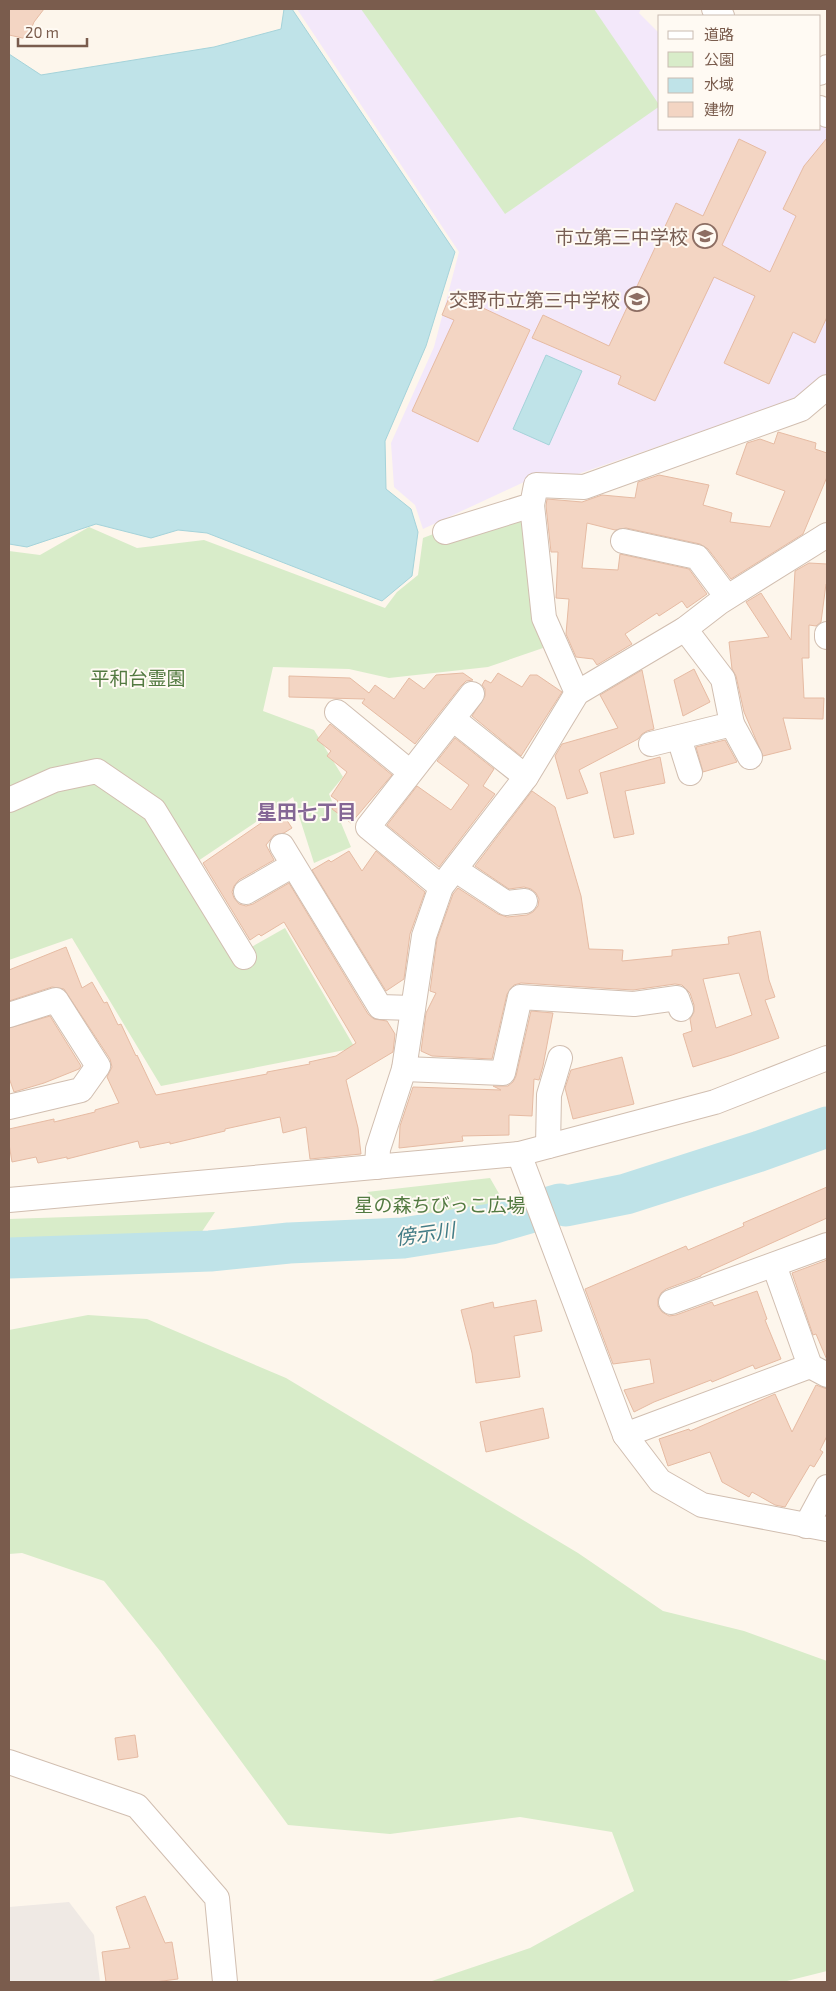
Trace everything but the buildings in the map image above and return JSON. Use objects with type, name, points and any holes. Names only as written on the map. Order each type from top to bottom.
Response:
[{"type":"street","points":[[577,694],[544,618],[532,505],[536,485],[584,487],[801,408],[827,387]]},
{"type":"street","points":[[445,532],[532,505]]},
{"type":"street","points":[[378,1167],[378,1149],[404,1069],[424,936],[449,879],[526,776],[577,694],[685,629],[727,597],[792,559],[827,535]]},
{"type":"street","points":[[623,541],[697,557],[727,597]]},
{"type":"street","points":[[685,629],[723,679],[732,724],[750,757]]},
{"type":"street","points":[[472,694],[368,827],[449,879],[506,903],[525,900]]},
{"type":"street","points":[[337,712],[410,772]]},
{"type":"street","points":[[454,718],[526,776]]},
{"type":"street","points":[[651,744],[732,724]]},
{"type":"street","points":[[679,738],[690,773]]},
{"type":"street","points":[[9,800],[54,780],[97,771],[154,810],[244,957]]},
{"type":"street","points":[[246,892],[288,855],[326,898],[380,1007],[414,1008]]},
{"type":"street","points":[[404,1069],[503,1073],[522,989],[634,1004],[677,998],[681,1009]]},
{"type":"street","points":[[9,1015],[56,1000],[98,1066],[81,1090],[9,1107]]},
{"type":"street","points":[[548,1146],[549,1095],[560,1058]]},
{"type":"street","points":[[9,1200],[519,1154],[715,1102],[827,1058]]},
{"type":"street","points":[[519,1154],[626,1435],[660,1481],[702,1505],[816,1527],[827,1487]]},
{"type":"street","points":[[672,1302],[827,1245]]},
{"type":"street","points":[[626,1435],[818,1370],[774,1265]]},
{"type":"street","points":[[9,1762],[137,1806],[217,1898],[225,1982]]},
{"type":"shaded area","name":"交野市立第三中学校","points":[[297,9],[641,9],[639,13],[658,32],[658,130],[821,130],[821,115],[827,120],[827,374],[805,396],[578,474],[537,476],[423,529],[415,505],[394,487],[391,443],[434,347],[459,252]]},
{"type":"shaded area","points":[[69,1902],[94,1935],[100,1982],[9,1982],[9,1907]]},
{"type":"green space","points":[[361,9],[594,9],[658,103],[658,107],[505,214]]},
{"type":"green space","name":"平和台霊園","points":[[524,499],[529,586],[543,648],[488,667],[389,678],[349,669],[273,667],[263,711],[314,730],[343,777],[329,794],[351,847],[314,863],[293,797],[195,863],[248,949],[285,928],[355,1048],[161,1086],[72,938],[9,960],[9,551],[40,555],[89,527],[137,548],[204,540],[385,608],[397,592],[418,575],[423,538]]},
{"type":"green space","name":"星の森ちびっこ広場","points":[[490,1178],[509,1211],[434,1225],[423,1214],[379,1202],[367,1192]]},
{"type":"green space","points":[[215,1212],[193,1245],[9,1246],[9,1219]]},
{"type":"green space","points":[[88,1315],[147,1319],[286,1378],[578,1553],[663,1611],[744,1631],[827,1661],[827,1971],[783,1982],[429,1982],[530,1948],[634,1891],[612,1832],[520,1817],[390,1834],[288,1825],[160,1651],[104,1581],[22,1553],[9,1554],[9,1330]]},
{"type":"water","points":[[284,9],[292,9],[455,252],[426,346],[385,441],[386,489],[411,509],[418,532],[412,576],[382,601],[207,533],[178,530],[151,538],[96,524],[27,547],[9,544],[9,54],[41,75],[214,47],[281,29]]},
{"type":"water","points":[[546,355],[582,371],[549,445],[513,429]]},
{"type":"waterway","name":"傍示川","points":[[9,1258],[210,1251],[289,1243],[403,1238],[491,1224],[560,1204],[566,1206],[626,1194],[760,1151],[827,1127]]},
{"type":"place","name":"市立第三中学校","points":[[705,236]]},
{"type":"place","name":"交野市立第三中学校","points":[[637,299]]},
{"type":"district","name":"星田七丁目","points":[[307,811]]}]
